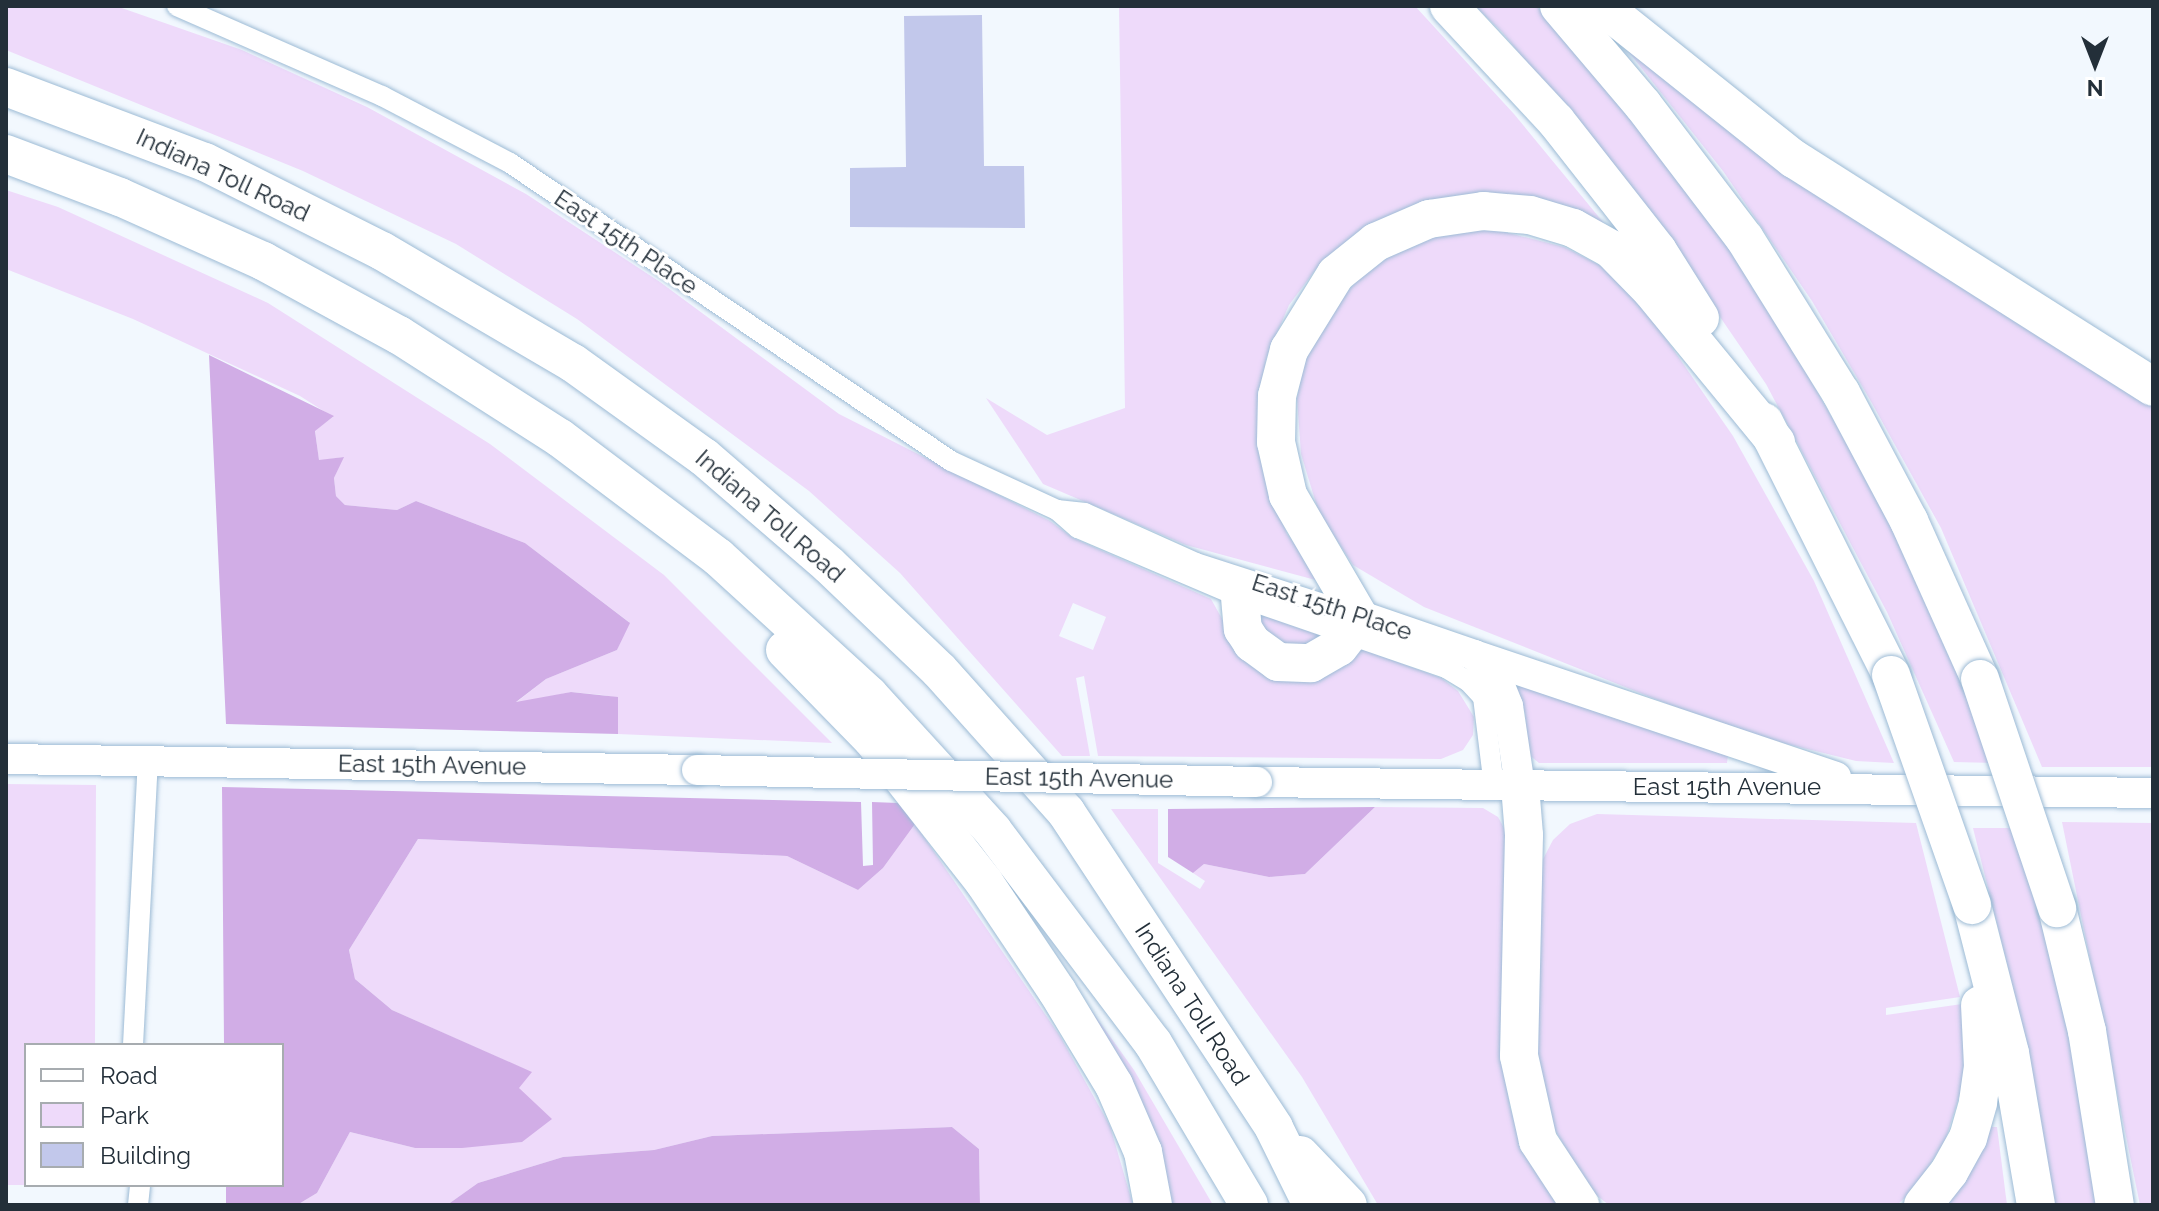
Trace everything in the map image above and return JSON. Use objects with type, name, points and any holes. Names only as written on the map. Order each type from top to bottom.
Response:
[{"type":"highway","points":[[1449,6],[1556,121],[1658,251],[1776,442],[1891,675],[1975,916],[2010,1053],[2036,1205]]},
{"type":"highway","points":[[1559,6],[1643,105],[1745,239],[1841,393],[1909,521],[1980,679],[2057,908],[2087,1031],[2115,1205]]},
{"type":"highway","points":[[1602,6],[1794,159],[2153,387]]},
{"type":"highway","name":"Indiana Toll Road","points":[[6,87],[205,162],[382,251],[573,363],[704,457],[829,565],[939,670],[1066,812],[1274,1128],[1312,1205]]},
{"type":"highway","points":[[6,154],[120,197],[263,261],[399,335],[560,438],[718,557],[869,695],[993,831],[1153,1043],[1249,1205]]},
{"type":"highway","points":[[1240,597],[1243,629],[1252,643],[1278,662],[1311,663],[1339,647],[1353,624],[1288,495],[1276,442],[1277,396],[1289,350],[1336,274],[1376,242],[1429,219],[1483,211],[1530,215],[1573,228],[1611,249],[1651,290],[1776,442]]},
{"type":"highway","points":[[718,557],[772,637],[872,739],[984,882],[1114,1085],[1143,1152],[1153,1205]]},
{"type":"highway","points":[[1507,786],[1523,1085],[1538,1141],[1580,1205]]},
{"type":"highway","points":[[1923,1205],[1968,1138],[1978,1102],[1983,1066],[1975,916]]},
{"type":"highway","points":[[1274,1128],[1348,1205]]},
{"type":"street","name":"East 15th Place","points":[[177,6],[382,96],[510,163],[951,461],[1057,510],[1078,528],[1240,597]]},
{"type":"street","name":"East 15th Place","points":[[1057,510],[1085,513],[1196,563],[1353,624],[1468,681],[1483,697],[1507,786]]},
{"type":"street","name":"East 15th Place","points":[[1353,624],[1474,655],[1868,787]]},
{"type":"street","points":[[1474,655],[1498,681],[1508,706],[1507,786]]},
{"type":"street","name":"East 15th Avenue","points":[[6,759],[1507,786],[1868,787],[2153,793]]},
{"type":"street","points":[[133,1043],[148,760]]},
{"type":"green space","points":[[6,6],[116,6],[242,50],[367,107],[526,194],[660,282],[839,414],[1050,521],[1073,538],[1211,599],[1235,642],[1356,647],[1441,678],[1458,691],[1474,717],[1473,735],[1463,750],[1441,759],[1098,756],[1084,676],[1076,678],[1090,756],[1062,756],[900,573],[809,491],[577,319],[456,244],[303,171],[6,50]],"holes":[[[1073,603],[1106,617],[1093,650],[1059,636]]]},
{"type":"green space","points":[[1119,6],[1415,6],[1514,114],[1612,233],[1549,204],[1372,229],[1322,261],[1289,305],[1266,359],[1259,412],[1263,472],[1287,534],[1323,582],[1186,545],[1043,484],[986,398],[1047,435],[1125,408]]},
{"type":"green space","points":[[1475,6],[1536,6],[1647,126],[1753,280],[1873,489],[1943,626],[1996,763],[1954,762],[1887,612],[1766,384],[1644,206],[1502,32]]},
{"type":"green space","points":[[1624,46],[1793,178],[2153,405],[2153,767],[2042,767],[1941,528],[1869,398],[1812,301],[1723,171]]},
{"type":"green space","points":[[6,190],[58,207],[268,303],[490,444],[664,575],[832,743],[618,734],[618,698],[603,695],[571,692],[514,704],[546,679],[617,650],[629,622],[525,543],[416,501],[397,510],[345,505],[336,496],[334,478],[343,457],[319,461],[315,430],[333,417],[300,396],[133,319],[6,269]]},
{"type":"green space","points":[[1485,227],[1564,247],[1611,271],[1646,310],[1733,436],[1814,581],[1894,763],[1856,761],[1738,732],[1424,607],[1353,565],[1319,513],[1301,454],[1297,398],[1306,353],[1329,314],[1358,279],[1394,253],[1440,234]]},
{"type":"green space","points":[[1253,612],[1327,638],[1321,646],[1270,644]]},
{"type":"green space","points":[[1520,680],[1728,754],[1727,763],[1539,763],[1528,754],[1525,713],[1515,689]]},
{"type":"green space","points":[[6,784],[96,785],[95,1043],[24,1043],[24,1185],[6,1185]]},
{"type":"green space","points":[[1375,807],[1483,808],[1498,817],[1508,835],[1502,1048],[1510,1108],[1536,1171],[1561,1205],[1378,1205],[1302,1077],[1111,809],[1158,809],[1158,863],[1200,889],[1205,881],[1193,873],[1204,864],[1269,877],[1305,874]]},
{"type":"green space","points":[[1597,814],[1916,823],[1960,997],[1886,1008],[1886,1015],[1962,1004],[1967,1026],[1964,1081],[1945,1141],[1914,1189],[1897,1205],[1609,1205],[1591,1191],[1542,1108],[1535,1060],[1541,863],[1553,840],[1570,824]]},
{"type":"green space","points":[[2062,822],[2153,823],[2153,1205],[2140,1205]]},
{"type":"green space","points":[[915,824],[1060,1036],[1110,1126],[1133,1205],[980,1205],[979,1149],[952,1127],[712,1136],[654,1150],[563,1157],[478,1183],[447,1205],[297,1205],[317,1193],[350,1132],[415,1148],[522,1142],[519,1087],[531,1072],[392,1010],[355,979],[349,950],[418,839],[787,856],[858,890],[883,868]]},
{"type":"green space","points":[[1973,828],[2018,828],[2074,1056],[2098,1205],[2050,1205],[2019,1012]]},
{"type":"green space","points":[[1079,993],[1134,1070],[1213,1205],[1162,1205]]},
{"type":"green space","points":[[1988,1127],[1997,1127],[2007,1205],[1941,1205]]},
{"type":"shaded area","points":[[209,355],[334,416],[315,431],[319,460],[344,457],[334,478],[336,496],[345,505],[397,510],[416,501],[525,543],[630,623],[617,650],[546,679],[516,702],[571,692],[618,697],[618,734],[226,724]]},
{"type":"shaded area","points":[[222,787],[861,802],[863,866],[873,865],[872,802],[898,803],[915,824],[883,868],[858,890],[787,856],[418,839],[349,950],[355,979],[392,1010],[532,1072],[519,1088],[552,1119],[522,1142],[462,1148],[415,1148],[350,1132],[317,1193],[297,1205],[226,1205],[226,1187],[284,1187],[284,1043],[224,1043]]},
{"type":"shaded area","points":[[1375,807],[1305,874],[1269,877],[1204,864],[1193,873],[1168,857],[1168,809]]},
{"type":"shaded area","points":[[952,1127],[979,1149],[980,1205],[447,1205],[478,1183],[563,1157],[654,1150],[712,1136]]},
{"type":"building","points":[[982,15],[984,166],[1024,166],[1025,228],[850,227],[850,168],[906,167],[904,16]]}]
